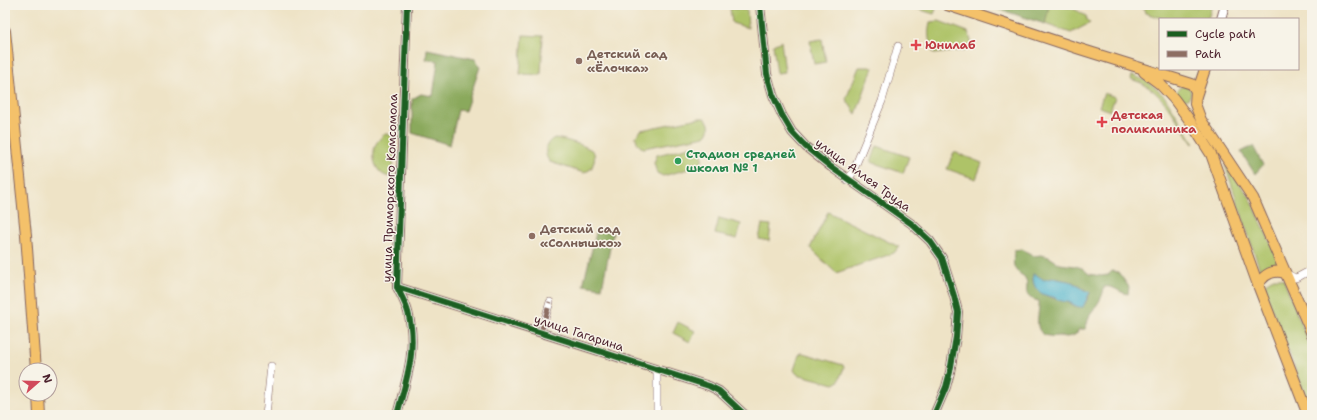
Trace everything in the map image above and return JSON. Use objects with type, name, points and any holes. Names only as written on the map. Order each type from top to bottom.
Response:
[{"type":"main road","points":[[947,5],[1188,82],[1195,88],[1196,97],[1190,104],[1180,104],[1175,100],[1173,91],[1175,86],[1180,82],[1188,82]]},
{"type":"main road","points":[[5,31],[26,235],[35,362]]},
{"type":"main road","points":[[1132,65],[1160,84],[1175,100],[1211,154],[1258,285],[1308,415]]},
{"type":"main road","points":[[1205,70],[1195,104],[1201,120],[1253,198],[1312,334]]},
{"type":"main road","points":[[1258,285],[1262,278],[1268,273],[1276,271],[1285,273]]},
{"type":"main road","points":[[38,402],[39,415]]},
{"type":"street","name":"улица Приморского Комсомола","points":[[397,415],[408,374],[412,343],[412,333],[408,311],[397,287],[407,5]]},
{"type":"street","name":"улица Аллея Труда","points":[[760,5],[766,74],[773,95],[792,132],[806,147],[847,180],[912,224],[937,249],[944,263],[958,312],[956,337],[950,372],[946,387],[934,415]]},
{"type":"street","points":[[1221,18],[1225,5]]},
{"type":"street","points":[[847,180],[852,174],[882,101],[898,46]]},
{"type":"street","points":[[1188,82],[1200,76],[1204,70]]},
{"type":"street","points":[[1285,273],[1295,278],[1310,271],[1312,272]]},
{"type":"street","name":"улица Гагарина","points":[[397,287],[709,386],[720,391],[745,415]]},
{"type":"street","points":[[541,332],[550,302]]},
{"type":"street","points":[[266,415],[271,366]]},
{"type":"street","points":[[657,369],[657,415]]},
{"type":"street","points":[[1233,415],[1257,415]]},
{"type":"green space","points":[[905,5],[925,5],[936,9],[934,14]]},
{"type":"green space","points":[[986,5],[1049,5],[1045,24]]},
{"type":"green space","points":[[1049,5],[1065,6],[1074,9],[1087,17],[1086,19],[1090,23],[1071,33],[1045,24]]},
{"type":"green space","points":[[1143,5],[1212,5],[1208,18],[1161,18],[1145,13]]},
{"type":"green space","points":[[730,8],[747,10],[748,28],[732,23]]},
{"type":"green space","points":[[939,21],[968,32],[974,49],[934,54],[929,38],[929,27],[930,22]]},
{"type":"green space","points":[[523,35],[543,36],[541,75],[520,74]]},
{"type":"green space","points":[[822,39],[826,62],[814,64],[810,41]]},
{"type":"green space","points":[[781,41],[785,72],[777,73],[773,45]]},
{"type":"green space","points":[[427,49],[475,59],[480,67],[465,111],[458,110],[450,145],[412,133],[412,99],[421,94],[433,96],[438,61],[426,59]]},
{"type":"green space","points":[[859,67],[873,67],[856,114],[846,99]]},
{"type":"green space","points":[[1132,75],[1149,82],[1165,97],[1194,143],[1193,144],[1173,113],[1161,98],[1140,82],[1131,79]]},
{"type":"green space","points":[[1181,86],[1187,86],[1191,90],[1191,96],[1187,100],[1181,100],[1177,96],[1177,90]]},
{"type":"green space","points":[[1104,93],[1115,97],[1110,111],[1099,107]]},
{"type":"green space","points":[[704,118],[709,124],[708,132],[705,136],[644,148],[637,142],[636,136],[641,130]]},
{"type":"green space","points":[[384,134],[388,134],[394,138],[393,176],[391,177],[386,176],[378,170],[374,160],[374,149]]},
{"type":"green space","points":[[555,138],[576,143],[592,150],[595,157],[591,169],[584,173],[550,162],[546,156],[546,148],[549,142]]},
{"type":"green space","name":"Стадион средней школы № 1","points":[[694,146],[699,149],[702,155],[702,162],[699,166],[663,176],[657,173],[654,163],[657,155]]},
{"type":"green space","points":[[877,146],[909,157],[903,173],[871,162]]},
{"type":"green space","points":[[1253,146],[1263,165],[1255,174],[1241,152]]},
{"type":"green space","points":[[954,152],[982,163],[976,179],[947,169]]},
{"type":"green space","points":[[1225,165],[1250,197],[1279,262],[1260,270]]},
{"type":"green space","points":[[828,212],[899,247],[894,253],[836,273],[810,248]]},
{"type":"green space","points":[[719,218],[741,224],[737,239],[715,234]]},
{"type":"green space","points":[[762,224],[771,225],[769,241],[759,239]]},
{"type":"green space","points":[[597,229],[613,233],[602,288],[583,285]]},
{"type":"green space","points":[[1022,249],[1034,256],[1041,255],[1049,257],[1060,264],[1082,268],[1089,274],[1101,276],[1108,275],[1112,271],[1118,272],[1129,287],[1128,294],[1111,287],[1104,287],[1101,298],[1090,314],[1085,329],[1079,329],[1076,334],[1070,337],[1049,336],[1043,334],[1038,327],[1039,301],[1028,295],[1027,284],[1024,277],[1016,271],[1013,259],[1014,250]],"holes":[[[1033,274],[1044,280],[1053,278],[1073,282],[1090,293],[1085,304],[1078,308],[1072,304],[1049,297],[1042,293],[1033,283]]]},
{"type":"green space","points":[[1274,278],[1281,278],[1284,280],[1312,352],[1312,413],[1264,288],[1268,282]]},
{"type":"green space","points":[[678,322],[695,331],[690,342],[673,333]]},
{"type":"green space","points":[[801,353],[843,365],[844,368],[838,382],[834,384],[797,374],[794,370]]},
{"type":"water","points":[[1033,274],[1044,280],[1053,278],[1073,282],[1084,290],[1090,292],[1083,307],[1044,295],[1035,287]]},
{"type":"marked path","points":[[541,332],[550,302]]},
{"type":"cycle path","points":[[397,415],[410,364],[412,339],[408,312],[397,287],[407,5]]},
{"type":"cycle path","points":[[760,5],[767,74],[773,95],[792,132],[806,147],[831,167],[912,224],[930,241],[942,258],[958,312],[956,337],[950,372],[946,387],[934,415]]},
{"type":"cycle path","points":[[397,287],[709,386],[719,391],[745,415]]},
{"type":"place","name":"Юнилаб","points":[[916,45]]},
{"type":"place","name":"Детский сад «Ёлочка»","points":[[579,61]]},
{"type":"place","name":"Детская поликлиника","points":[[1102,122]]},
{"type":"place","name":"Стадион средней школы № 1","points":[[678,161]]},
{"type":"place","name":"Детский сад «Солнышко»","points":[[532,236]]}]
